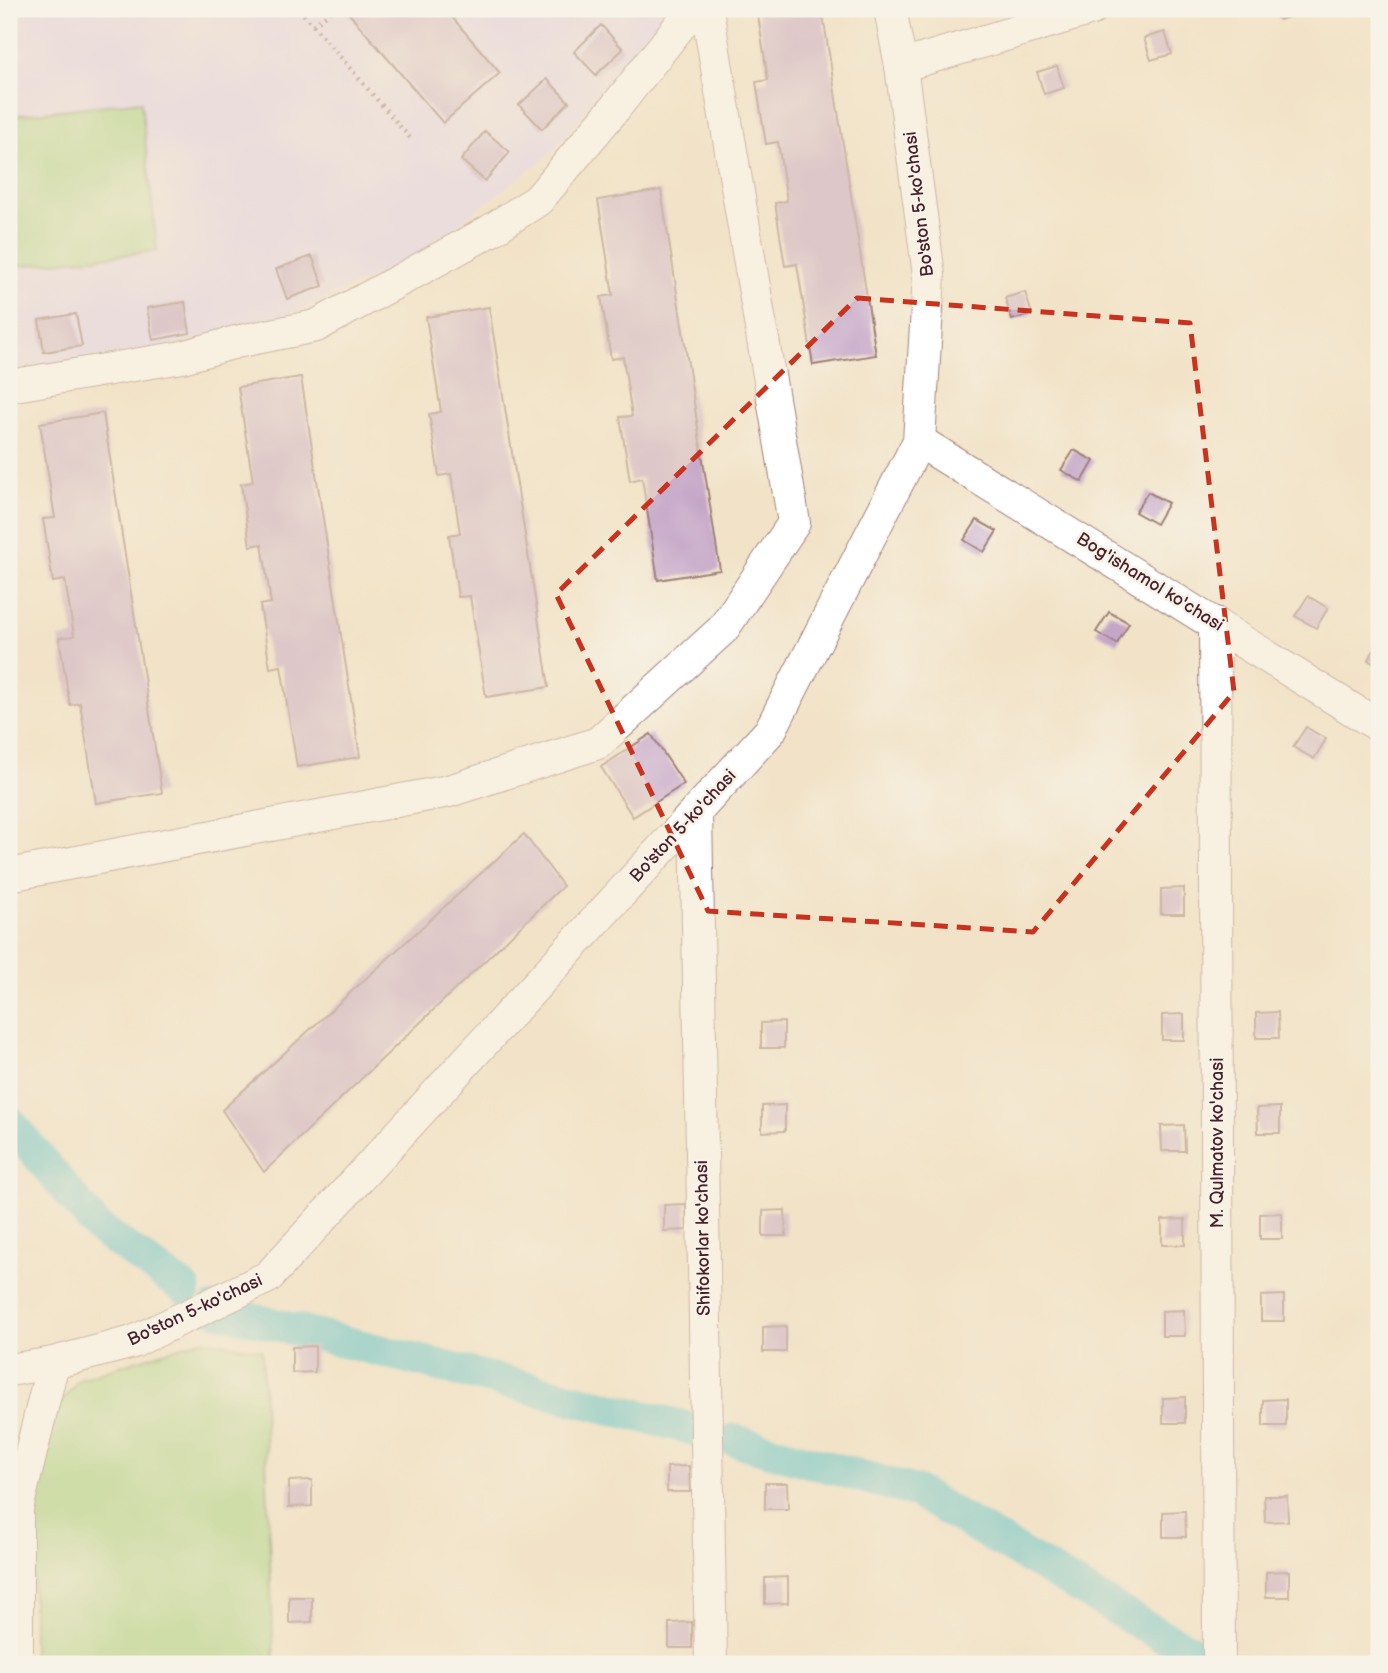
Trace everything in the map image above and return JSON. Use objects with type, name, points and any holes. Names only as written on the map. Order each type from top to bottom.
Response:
[{"type":"street","points":[[9,386],[182,357],[236,342],[316,326],[467,244],[538,200],[693,9]]},
{"type":"street","points":[[9,875],[449,791],[598,743],[723,629],[794,523],[707,9]]},
{"type":"street","name":"Bo'ston 5-ko'chasi","points":[[9,1370],[53,1363],[133,1342],[268,1277],[771,731],[919,441],[929,275],[901,66],[890,9]]},
{"type":"street","points":[[901,66],[1092,9]]},
{"type":"street","name":"Bog'ishamol ko'chasi","points":[[919,441],[1379,726]]},
{"type":"street","name":"M. Qulmatov ko'chasi","points":[[1215,623],[1219,1664]]},
{"type":"street","name":"Shifokorlar ko'chasi","points":[[696,812],[711,1664]]},
{"type":"street","points":[[17,1664],[17,1509],[53,1363]]},
{"type":"path","points":[[299,9],[411,139]]},
{"type":"path","points":[[313,25],[334,9]]},
{"type":"highlighted area","points":[[857,298],[1190,323],[1234,692],[1033,932],[708,911],[556,594]]},
{"type":"shaded area","points":[[9,9],[671,9],[550,154],[411,260],[290,315],[163,347],[9,370]]},
{"type":"green space","points":[[141,101],[157,251],[9,267],[9,116]]},
{"type":"green space","points":[[201,1340],[262,1350],[274,1664],[33,1664],[33,1503],[53,1414],[79,1379]]},
{"type":"building","points":[[345,9],[445,9],[500,73],[443,123]]},
{"type":"building","points":[[757,9],[822,9],[876,355],[813,365],[797,264],[785,266],[775,203],[787,201],[778,142],[766,144],[756,82],[768,80]]},
{"type":"building","points":[[1275,9],[1298,9],[1299,14],[1279,20]]},
{"type":"building","points":[[601,25],[623,49],[596,75],[574,52]]},
{"type":"building","points":[[1165,32],[1172,54],[1151,60],[1144,38]]},
{"type":"building","points":[[1057,66],[1064,88],[1044,94],[1037,72]]},
{"type":"building","points":[[547,79],[569,102],[542,129],[519,105]]},
{"type":"building","points":[[485,131],[510,152],[485,181],[461,160]]},
{"type":"building","points":[[661,190],[720,570],[658,580],[642,478],[630,481],[620,417],[632,416],[623,357],[611,359],[601,297],[613,295],[598,200]]},
{"type":"building","points":[[312,256],[323,286],[287,299],[276,269]]},
{"type":"building","points":[[1025,292],[1032,314],[1012,320],[1005,298]]},
{"type":"building","points":[[185,302],[190,333],[153,340],[147,308]]},
{"type":"building","points":[[489,307],[549,687],[486,697],[470,596],[458,597],[449,535],[460,533],[451,474],[439,476],[429,414],[441,412],[426,317]]},
{"type":"building","points":[[76,314],[82,346],[44,352],[39,320]]},
{"type":"building","points":[[301,377],[360,757],[297,767],[281,666],[270,668],[260,605],[271,603],[262,544],[250,546],[241,484],[253,482],[238,387]]},
{"type":"building","points":[[103,413],[162,793],[96,803],[80,703],[70,705],[59,638],[74,636],[65,580],[53,582],[43,519],[55,518],[40,423]]},
{"type":"building","points":[[1074,450],[1094,461],[1082,482],[1061,470]]},
{"type":"building","points":[[1148,492],[1168,503],[1156,524],[1135,512]]},
{"type":"building","points":[[977,520],[997,531],[984,552],[964,540]]},
{"type":"building","points":[[1308,596],[1328,608],[1316,628],[1295,616]]},
{"type":"building","points":[[1109,612],[1129,623],[1117,644],[1096,632]]},
{"type":"building","points":[[1379,642],[1379,667],[1368,660]]},
{"type":"building","points":[[1306,727],[1326,739],[1314,759],[1293,747]]},
{"type":"building","points":[[651,734],[684,784],[633,817],[601,767]]},
{"type":"building","points":[[524,834],[563,886],[264,1172],[222,1110]]},
{"type":"building","points":[[1184,888],[1184,914],[1161,914],[1161,889]]},
{"type":"building","points":[[1278,1012],[1279,1038],[1256,1038],[1256,1013]]},
{"type":"building","points":[[1184,1014],[1184,1040],[1162,1040],[1162,1015]]},
{"type":"building","points":[[784,1022],[784,1048],[761,1048],[761,1023]]},
{"type":"building","points":[[785,1105],[785,1131],[762,1132],[762,1106]]},
{"type":"building","points":[[1280,1107],[1280,1133],[1258,1133],[1257,1108]]},
{"type":"building","points":[[1184,1125],[1185,1151],[1162,1151],[1161,1126]]},
{"type":"building","points":[[686,1204],[687,1230],[664,1231],[664,1205]]},
{"type":"building","points":[[785,1210],[786,1236],[763,1236],[763,1211]]},
{"type":"building","points":[[1282,1213],[1282,1239],[1260,1239],[1260,1214]]},
{"type":"building","points":[[1185,1219],[1185,1245],[1162,1245],[1162,1220]]},
{"type":"building","points":[[9,1240],[14,1268],[9,1269]]},
{"type":"building","points":[[1284,1295],[1284,1321],[1261,1321],[1261,1296]]},
{"type":"building","points":[[1184,1310],[1185,1336],[1162,1336],[1162,1311]]},
{"type":"building","points":[[786,1326],[786,1352],[763,1352],[763,1327]]},
{"type":"building","points":[[315,1346],[315,1372],[292,1373],[292,1347]]},
{"type":"building","points":[[1185,1397],[1185,1423],[1163,1423],[1163,1398]]},
{"type":"building","points":[[1286,1399],[1286,1426],[1263,1426],[1263,1400]]},
{"type":"building","points":[[689,1466],[690,1492],[667,1492],[667,1467]]},
{"type":"building","points":[[312,1480],[312,1506],[289,1507],[289,1481]]},
{"type":"building","points":[[765,1483],[787,1483],[788,1509],[765,1509]]},
{"type":"building","points":[[1264,1496],[1287,1496],[1288,1521],[1265,1522]]},
{"type":"building","points":[[1185,1511],[1186,1537],[1163,1537],[1163,1512]]},
{"type":"building","points":[[1289,1571],[1289,1597],[1266,1597],[1266,1572]]},
{"type":"building","points":[[788,1577],[788,1603],[765,1604],[765,1578]]},
{"type":"building","points":[[289,1597],[312,1597],[312,1622],[289,1623]]},
{"type":"building","points":[[692,1622],[692,1648],[669,1648],[669,1623]]},
{"type":"waterway","points":[[9,1121],[98,1228],[185,1289]]},
{"type":"waterway","points":[[213,1309],[693,1429]]},
{"type":"waterway","points":[[733,1440],[917,1492],[1144,1626],[1194,1652]]}]
